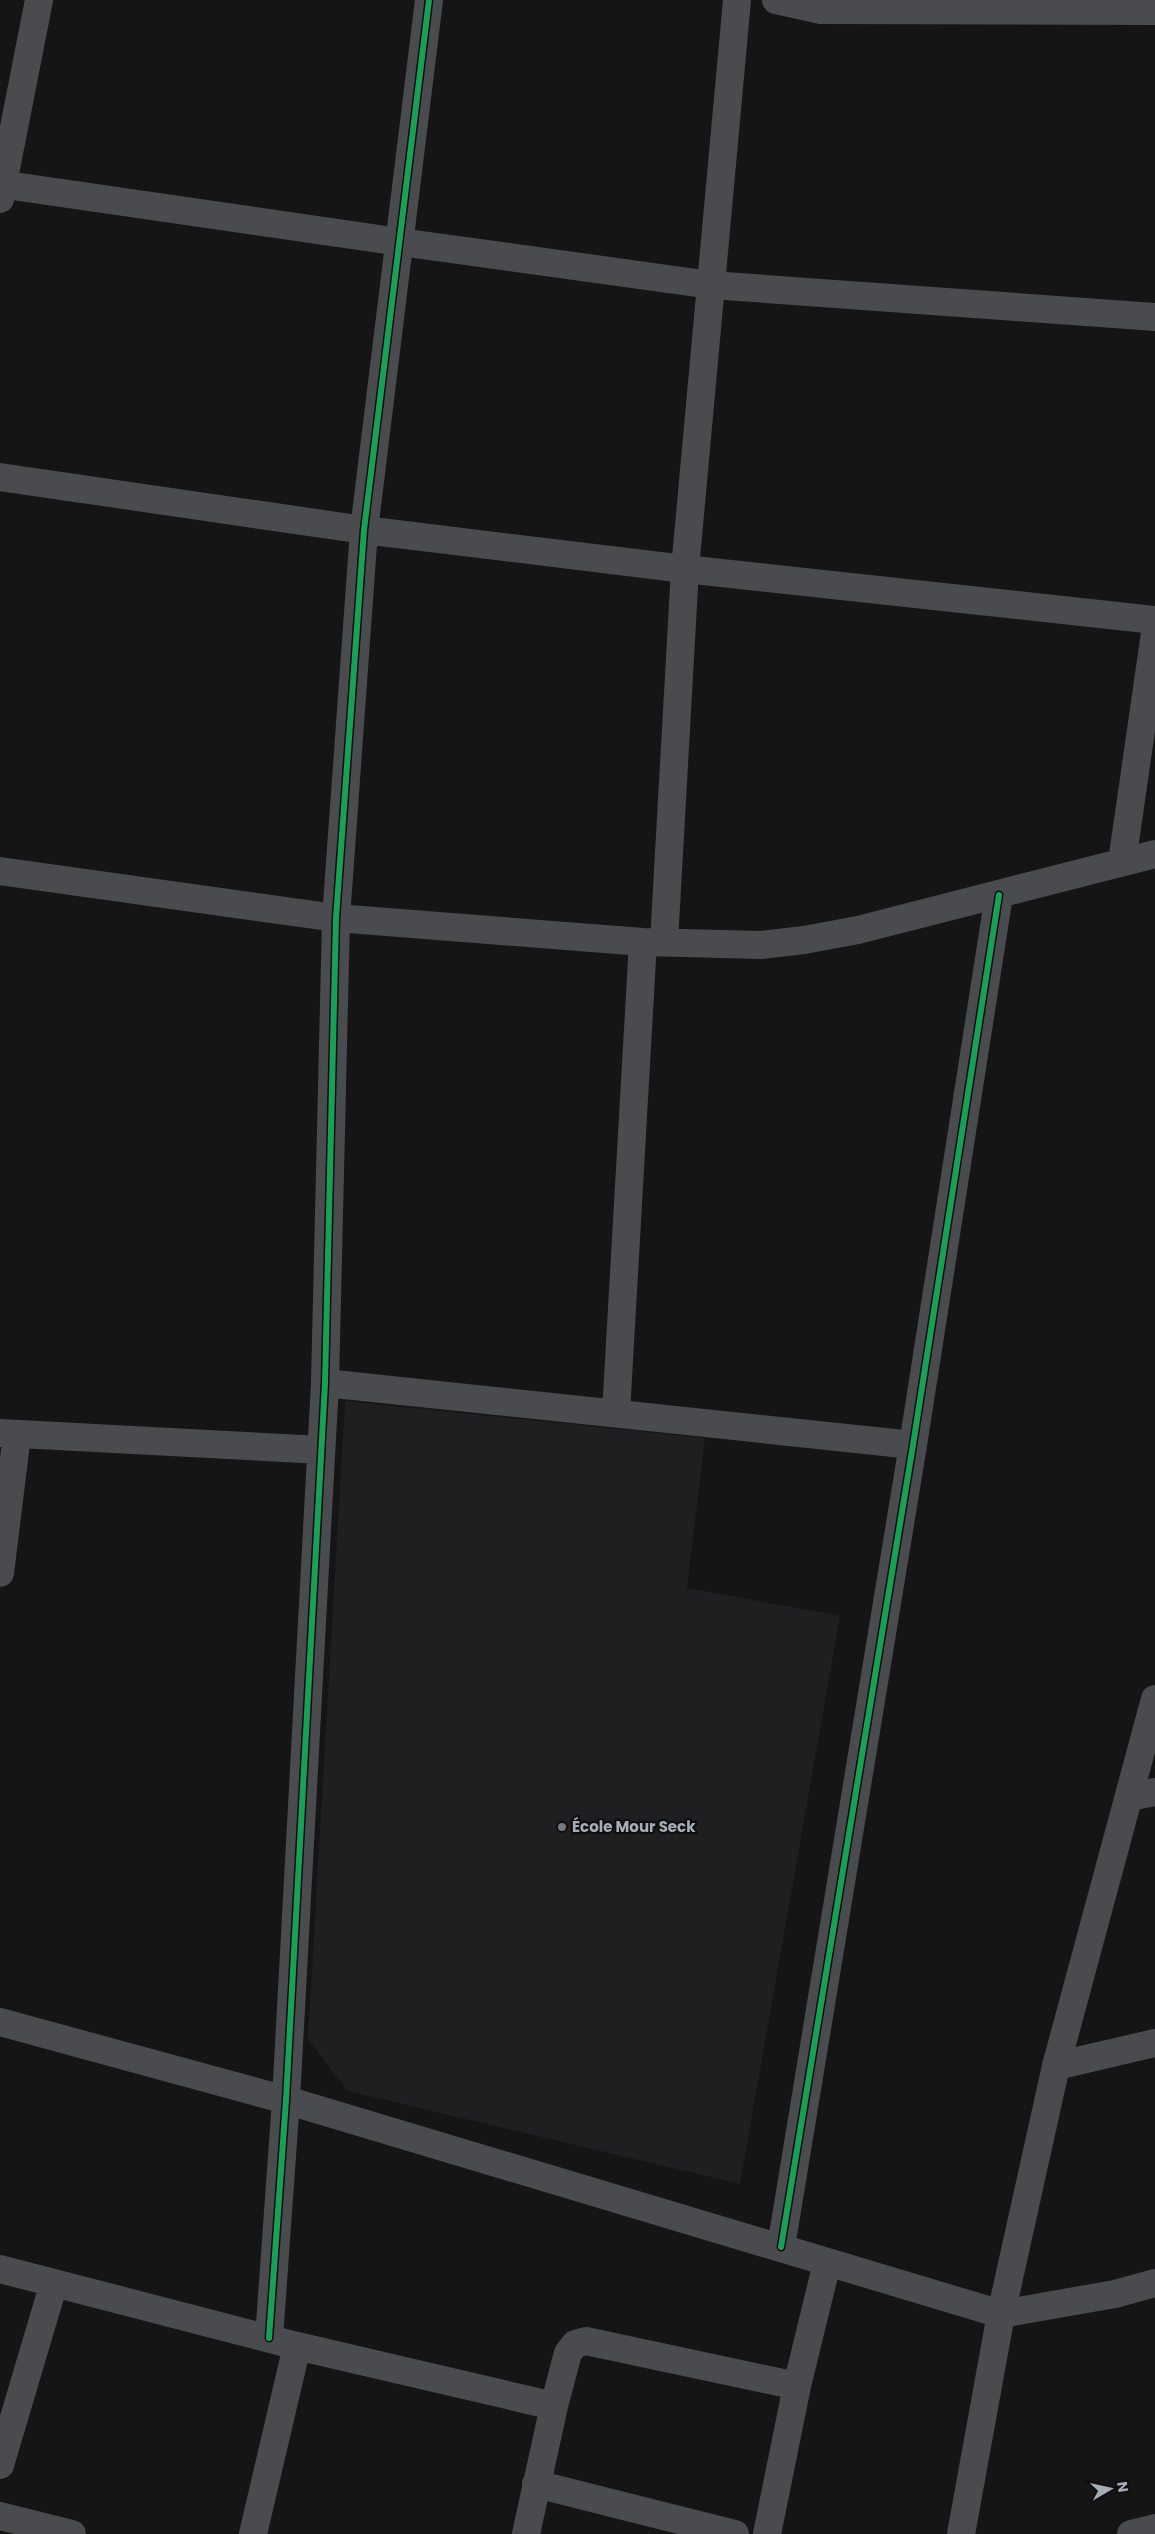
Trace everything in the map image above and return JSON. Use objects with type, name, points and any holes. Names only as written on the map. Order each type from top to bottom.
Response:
[{"type":"street","points":[[39,0],[1,189],[711,285],[1155,317]]},
{"type":"street","points":[[269,2338],[286,2100],[325,1383],[336,918],[364,530],[430,0]]},
{"type":"street","points":[[616,1413],[653,942],[737,0]]},
{"type":"street","points":[[776,0],[821,10],[1155,11]]},
{"type":"street","points":[[0,477],[364,530],[685,569],[1155,620]]},
{"type":"street","points":[[1122,862],[1155,633]]},
{"type":"street","points":[[0,871],[336,918],[653,942],[762,945],[804,940],[858,930],[1155,854]]},
{"type":"street","points":[[781,2247],[913,1444],[999,895]]},
{"type":"street","points":[[325,1383],[913,1444]]},
{"type":"street","points":[[0,1573],[9,1434],[321,1450]]},
{"type":"street","points":[[961,2534],[1001,2314],[1056,2066],[1155,1699]]},
{"type":"street","points":[[1128,1797],[1155,1792]]},
{"type":"street","points":[[0,2022],[286,2100],[1001,2314],[1115,2294],[1155,2283]]},
{"type":"street","points":[[1056,2066],[1155,2043]]},
{"type":"street","points":[[767,2534],[797,2386],[827,2263]]},
{"type":"street","points":[[0,2269],[297,2346],[554,2406]]},
{"type":"street","points":[[0,2465],[54,2282]]},
{"type":"street","points":[[526,2534],[554,2406],[568,2353],[575,2344],[586,2341],[797,2386]]},
{"type":"street","points":[[253,2534],[297,2346]]},
{"type":"street","points":[[536,2484],[735,2534]]},
{"type":"street","points":[[0,2516],[72,2534]]},
{"type":"street","points":[[1131,2534],[1155,2528]]},
{"type":"shaded area","name":"École Mour Seck","points":[[345,1401],[705,1438],[687,1588],[840,1616],[740,2184],[348,2091],[308,2039]]},
{"type":"cycle path","points":[[269,2338],[286,2100],[325,1383],[336,918],[364,530],[429,0]]},
{"type":"cycle path","points":[[781,2247],[913,1445],[999,895]]},
{"type":"place","name":"École Mour Seck","points":[[562,1827]]}]
